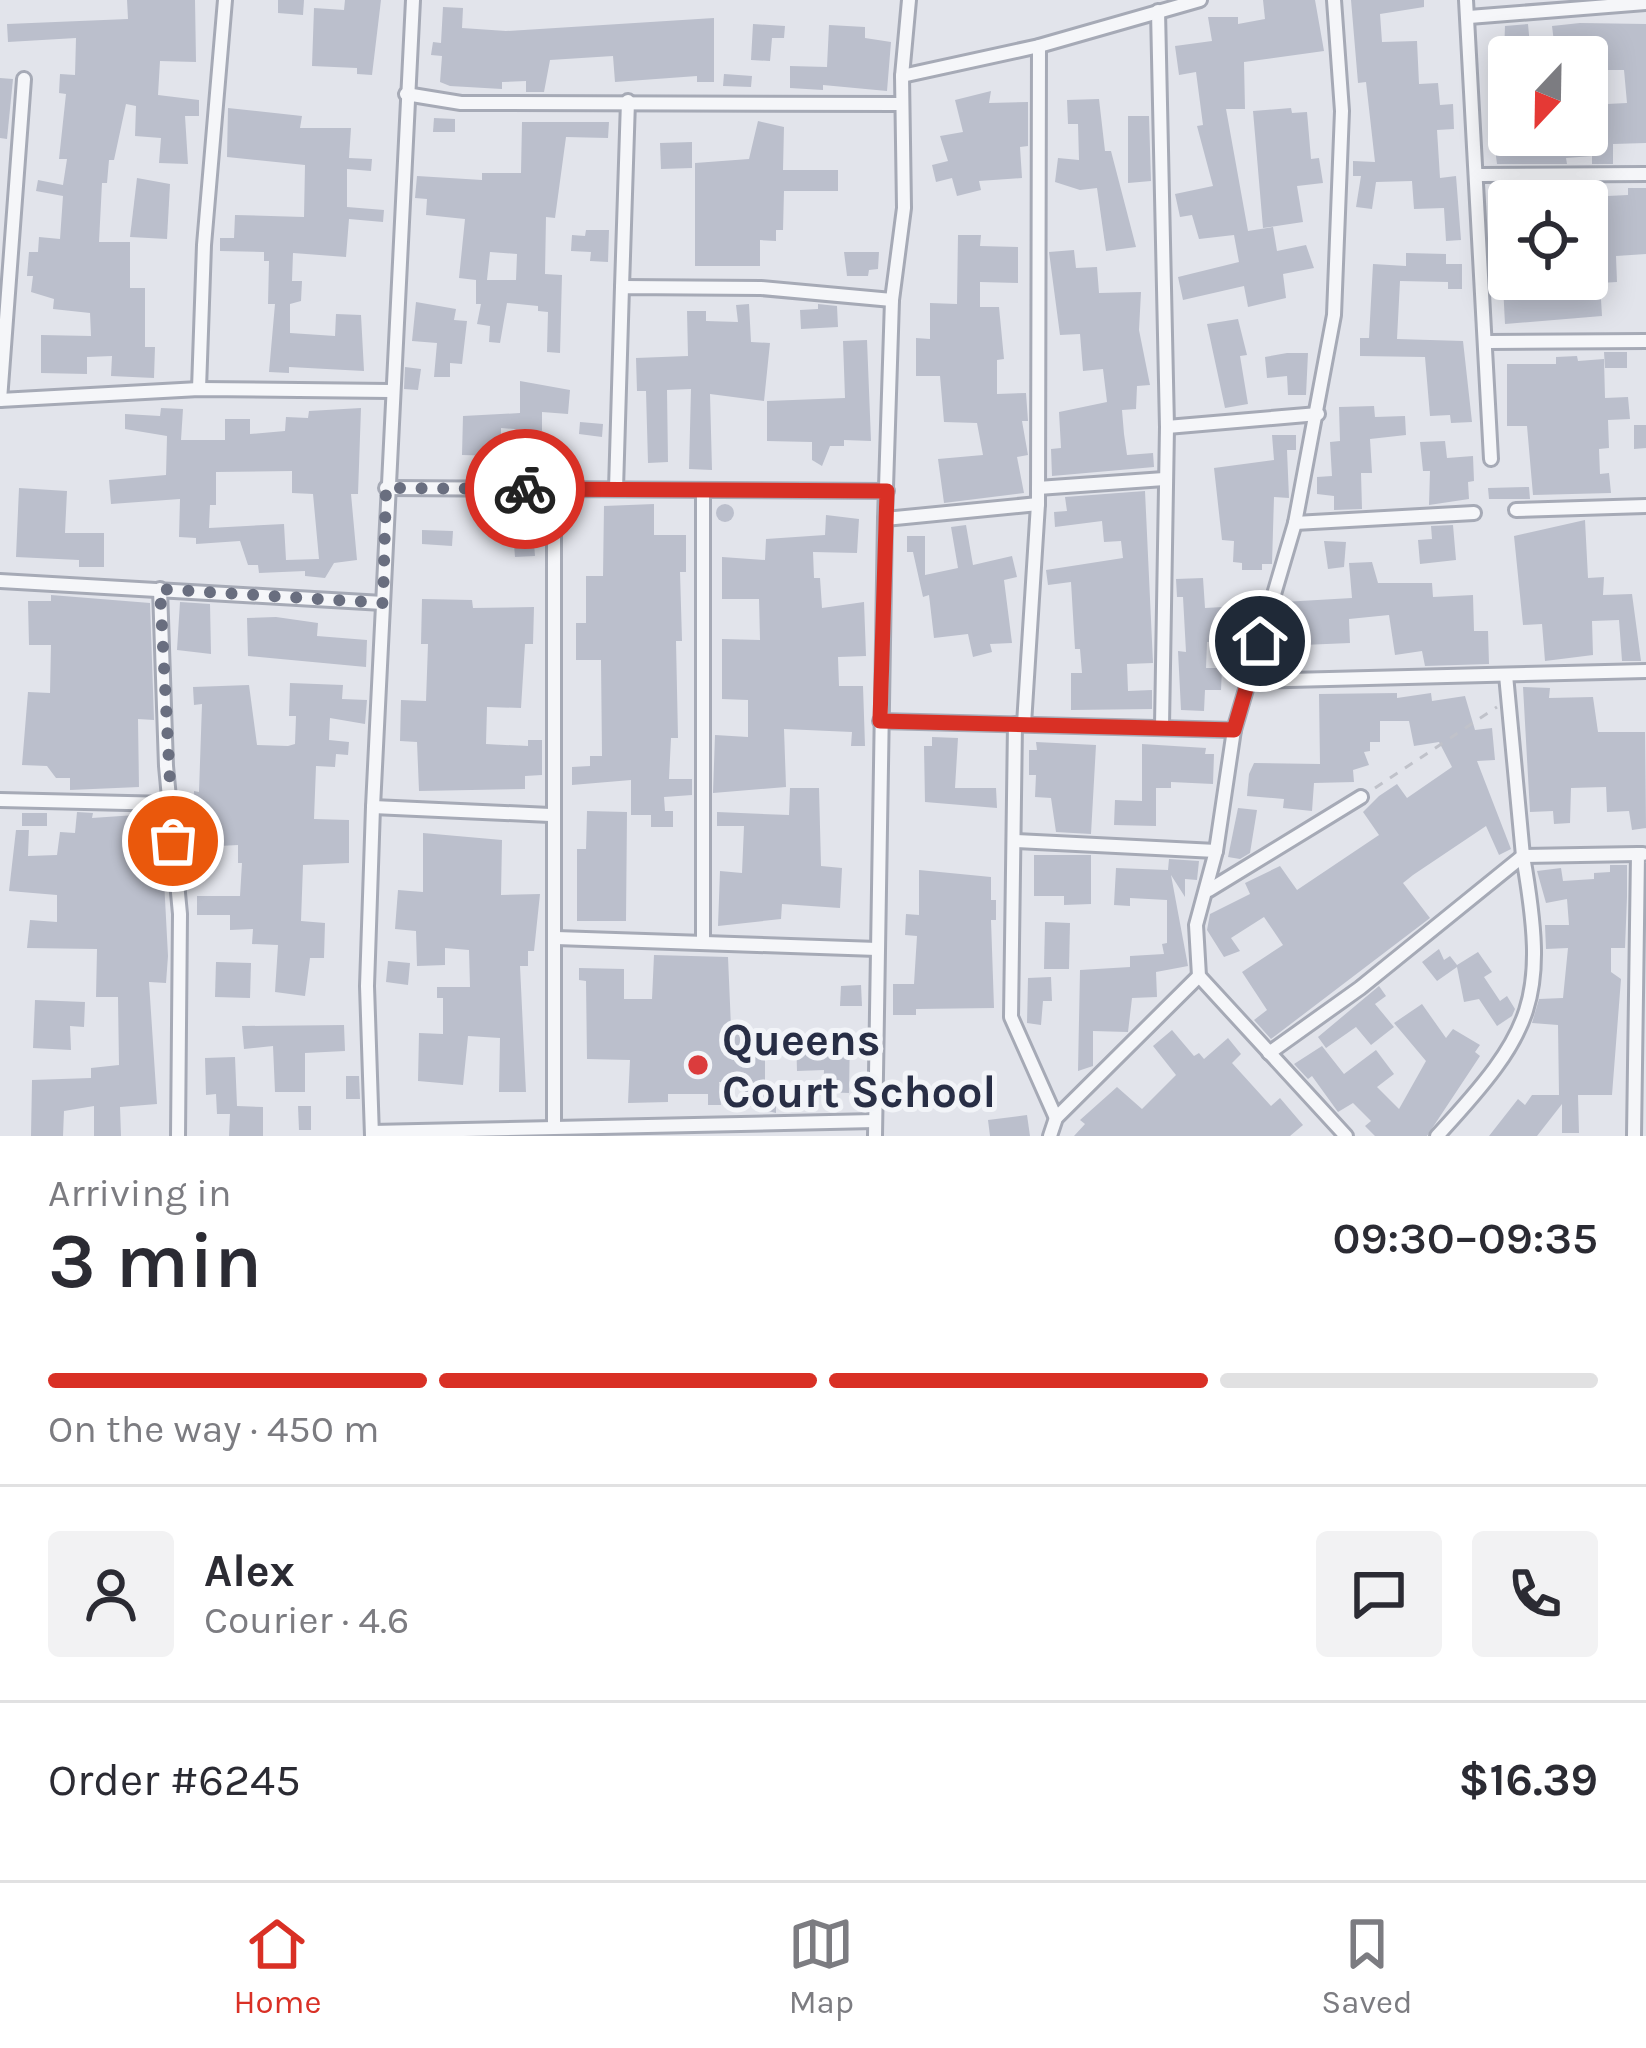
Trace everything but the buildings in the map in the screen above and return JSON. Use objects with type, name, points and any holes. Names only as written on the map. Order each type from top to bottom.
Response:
[{"type":"street","points":[[199,389],[205,221],[225,0]]},
{"type":"street","points":[[413,0],[390,391],[373,807],[368,986],[372,1134],[554,1126],[875,1129],[885,519],[892,300],[904,208],[902,76],[909,0]]},
{"type":"street","points":[[1126,17],[1127,0]]},
{"type":"street","points":[[902,76],[1039,46],[1126,17],[1200,0]]},
{"type":"street","points":[[1334,0],[1342,111],[1334,315],[1295,523],[1234,730],[1216,851],[1196,925],[1199,976],[1346,1136]]},
{"type":"street","points":[[1466,0],[1480,175],[1491,459]]},
{"type":"street","points":[[1469,17],[1646,3]]},
{"type":"street","points":[[1158,10],[1167,427],[1162,727]]},
{"type":"street","points":[[1039,46],[1038,504],[1020,724],[1011,1017],[1056,1118]]},
{"type":"street","points":[[24,80],[0,400],[199,389],[390,391]]},
{"type":"street","points":[[406,94],[461,103],[902,104]]},
{"type":"street","points":[[616,489],[628,101]]},
{"type":"street","points":[[1480,175],[1646,174]]},
{"type":"street","points":[[622,287],[761,287],[892,300]]},
{"type":"street","points":[[1487,342],[1646,341]]},
{"type":"street","points":[[1167,427],[1318,414]]},
{"type":"street","points":[[1038,488],[1164,479]]},
{"type":"street","points":[[386,488],[887,491]]},
{"type":"street","points":[[554,489],[550,815],[556,938],[554,1126]]},
{"type":"street","points":[[703,490],[703,942]]},
{"type":"street","points":[[885,519],[1038,504]]},
{"type":"street","points":[[1516,510],[1646,506]]},
{"type":"street","points":[[1295,523],[1474,513]]},
{"type":"street","points":[[0,581],[383,603]]},
{"type":"street","points":[[160,589],[181,938],[178,1136]]},
{"type":"street","points":[[1249,681],[1646,671]]},
{"type":"street","points":[[1437,1136],[1498,1070],[1527,1017],[1537,941],[1523,856],[1506,675]]},
{"type":"street","points":[[880,721],[1234,730]]},
{"type":"street","points":[[1208,890],[1361,796]]},
{"type":"street","points":[[0,800],[170,804]]},
{"type":"street","points":[[373,807],[550,815]]},
{"type":"street","points":[[1016,841],[1216,851]]},
{"type":"street","points":[[1269,1053],[1360,988],[1523,856],[1642,854],[1634,1136]]},
{"type":"street","points":[[556,938],[877,949]]},
{"type":"street","points":[[1050,1136],[1056,1118],[1199,976]]},
{"type":"path","points":[[1361,796],[1508,700]]},
{"type":"way so far","points":[[173,841],[160,589],[383,603],[386,488],[525,489]]},
{"type":"place","name":"Queens Court School","points":[[698,1065]]},
{"type":"route","points":[[525,489],[887,491],[880,721],[1234,730],[1260,641]]}]
